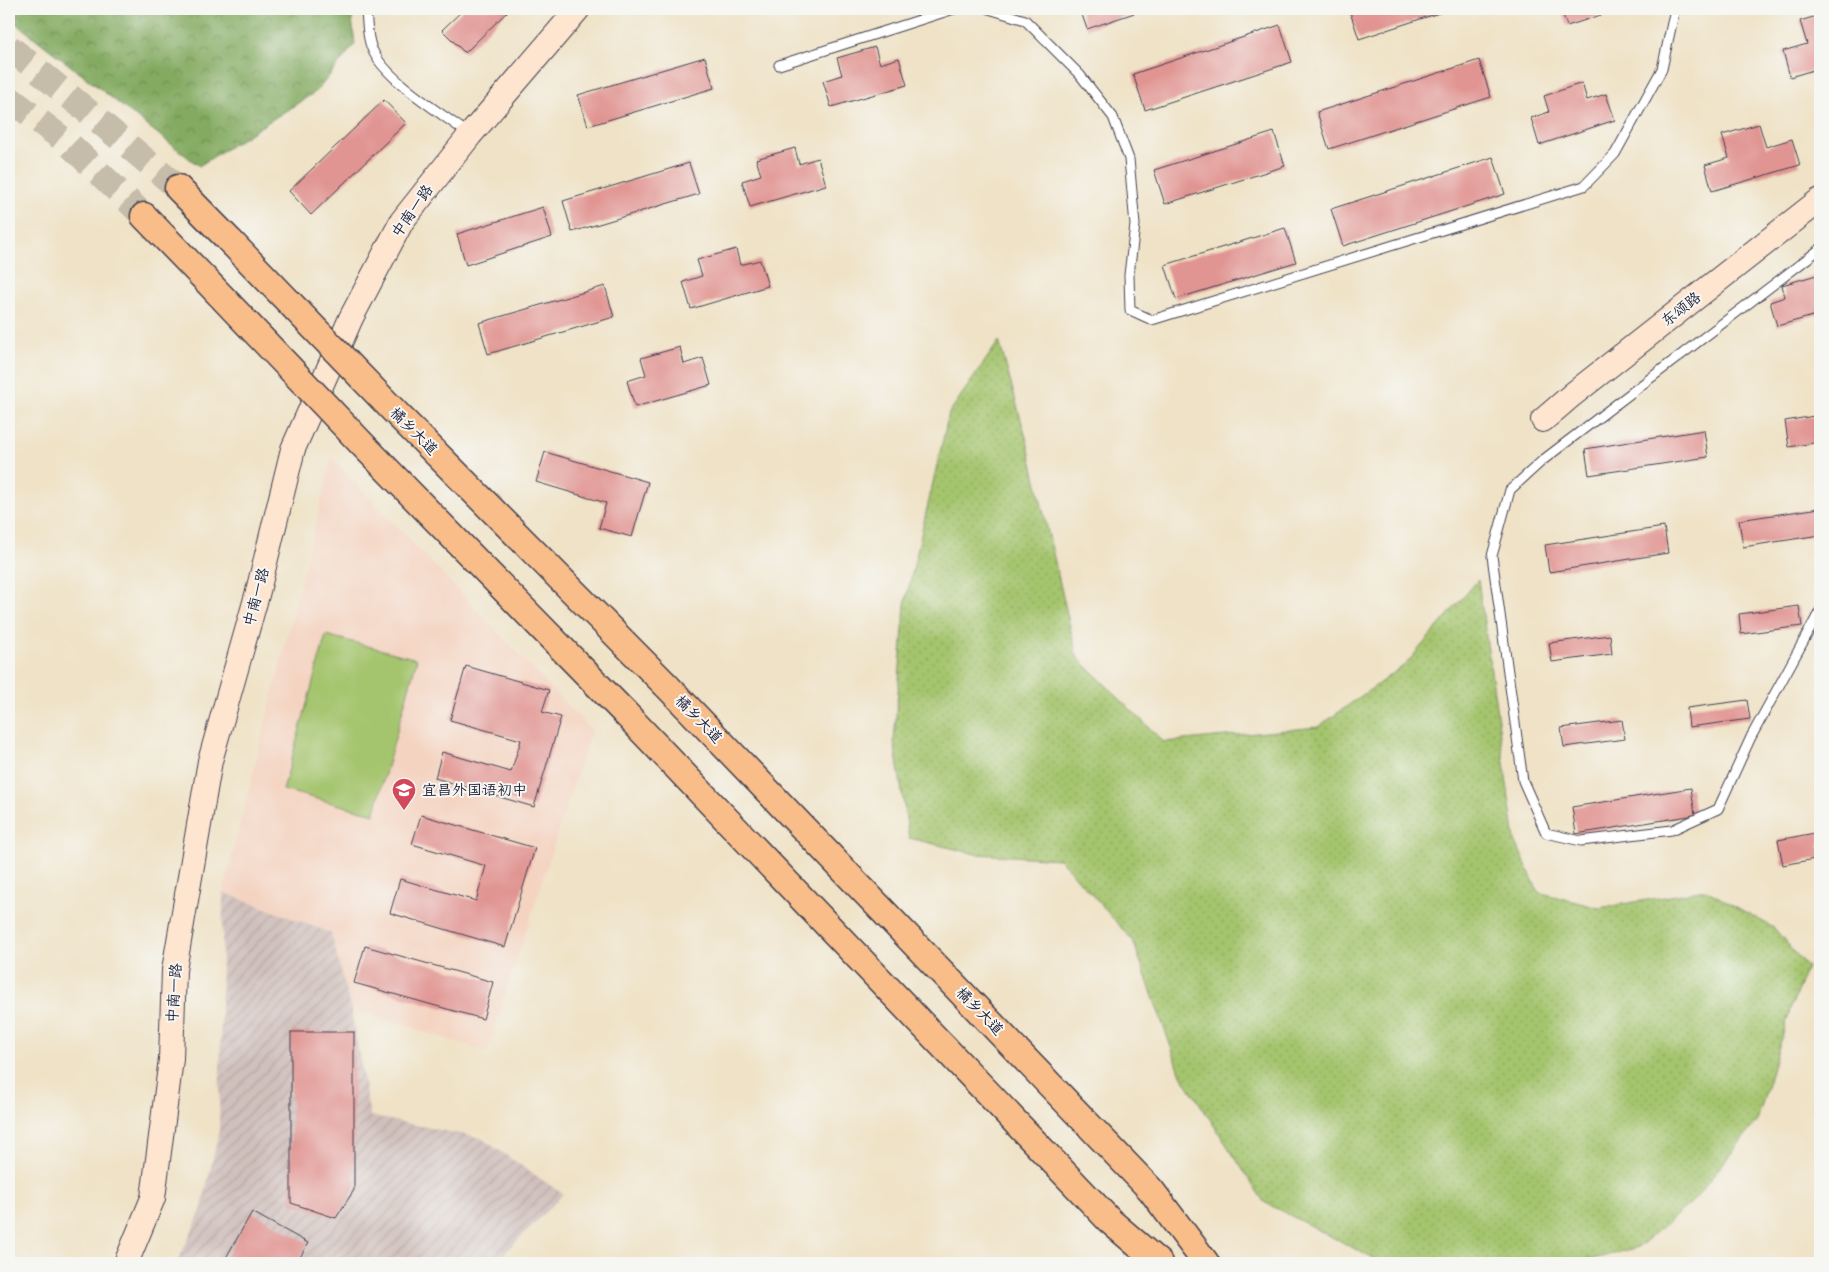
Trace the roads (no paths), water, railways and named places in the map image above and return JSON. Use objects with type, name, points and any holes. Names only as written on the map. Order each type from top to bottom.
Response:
[{"type":"main road","name":"橘乡大道","points":[[178,188],[404,421],[666,685],[1151,1190],[1206,1263]]},
{"type":"main road","points":[[144,216],[362,444],[625,713],[1110,1221],[1145,1263]]},
{"type":"main road","points":[[1151,1190],[1227,1263]]},
{"type":"main road","points":[[1110,1221],[1158,1263]]},
{"type":"street","name":"中南一路","points":[[126,1263],[153,1198],[171,1059],[174,970],[210,761],[257,595],[293,449],[351,318],[402,221],[470,135],[578,9]]},
{"type":"street","name":"东颂路","points":[[1543,420],[1572,395],[1820,200]]},
{"type":"lane","points":[[366,9],[373,51],[390,75],[470,135]]},
{"type":"lane","points":[[779,65],[954,9]]},
{"type":"lane","points":[[989,9],[1025,20],[1080,75],[1113,118],[1129,159],[1135,225],[1129,275],[1130,310],[1152,320],[1584,186],[1615,154],[1662,69],[1675,9]]},
{"type":"lane","points":[[1820,249],[1543,460],[1510,490],[1492,556],[1523,780],[1546,833],[1581,841],[1672,830],[1718,809],[1751,737],[1820,611]]},
{"type":"tunnel","points":[[9,47],[178,188]]},
{"type":"tunnel","points":[[9,98],[69,144],[144,216]]},
{"type":"place","name":"宜昌外国语初中","points":[[404,811]]}]
